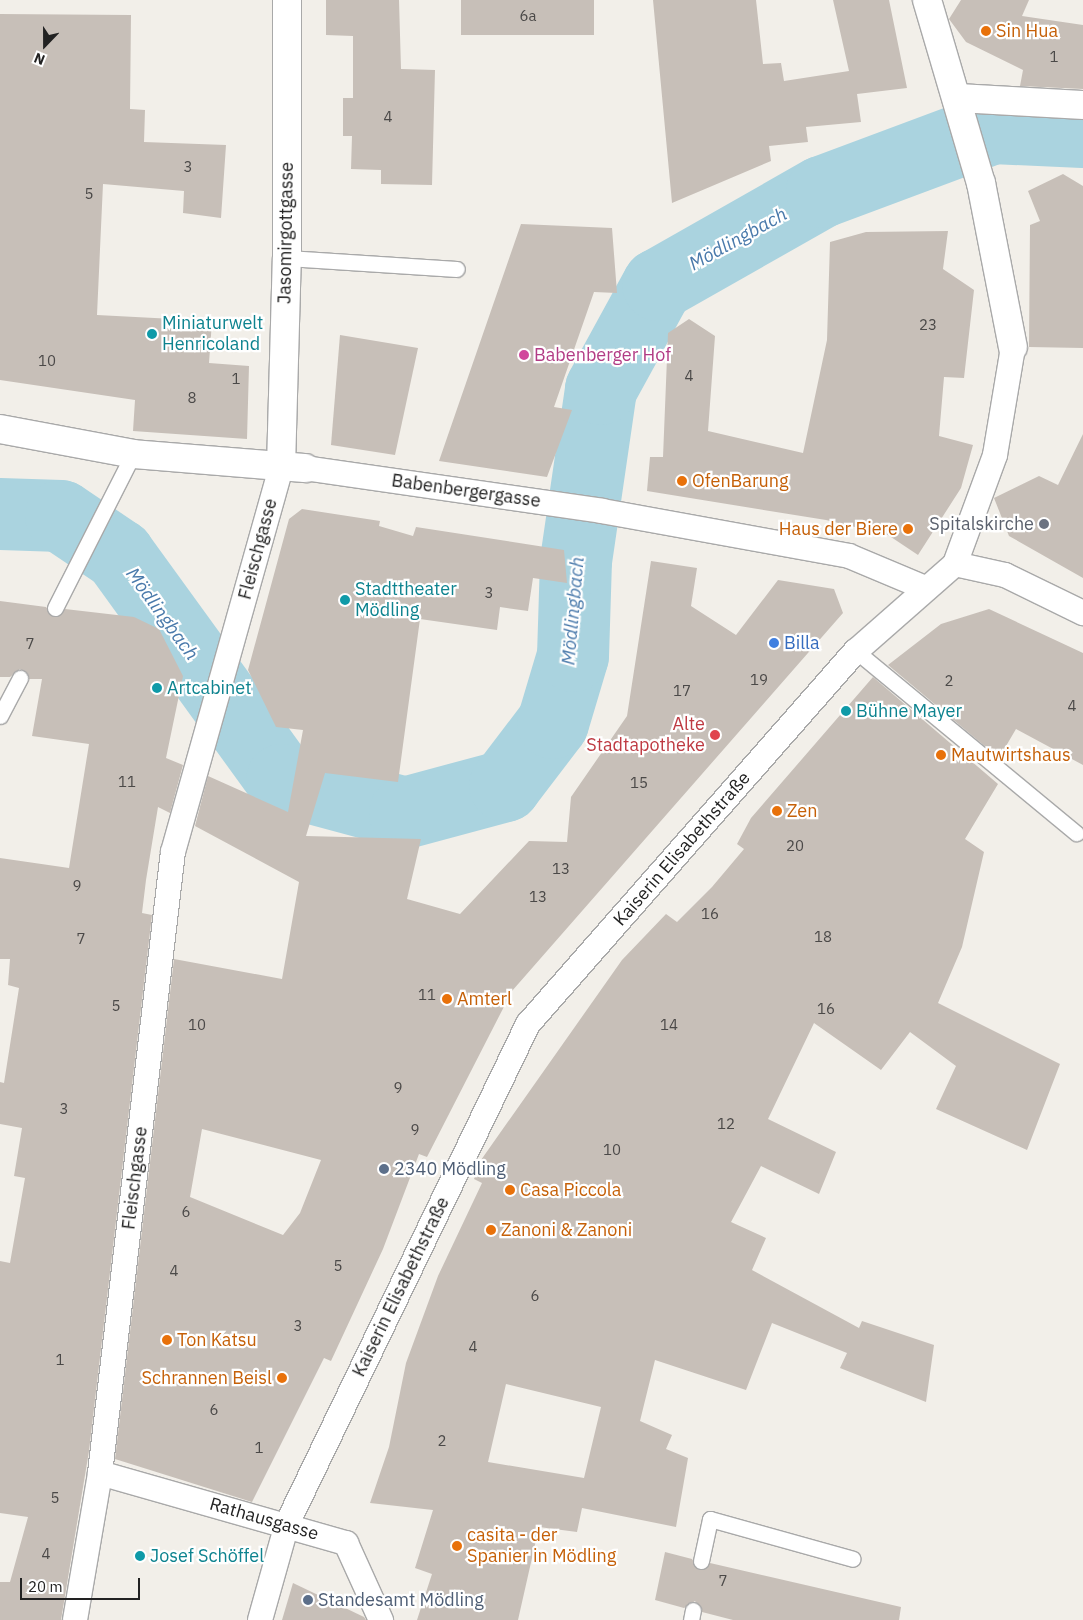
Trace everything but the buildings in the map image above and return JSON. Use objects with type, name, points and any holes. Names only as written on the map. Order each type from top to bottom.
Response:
[{"type":"street","name":"Jasomirgottgasse","points":[[286,0],[287,258],[293,467]]},
{"type":"street","points":[[927,0],[961,106],[982,183],[1013,346],[995,455],[955,564],[1005,575],[1083,614]]},
{"type":"street","points":[[961,106],[1083,105]]},
{"type":"street","name":"Babenbergergasse","points":[[0,429],[133,454],[293,467],[602,511],[849,556],[925,588]]},
{"type":"street","name":"Fleischgasse","points":[[75,1620],[100,1474],[174,852],[234,632],[293,467]]},
{"type":"street","name":"Kaiserin Elisabethstraße","points":[[260,1620],[287,1524],[528,1024],[856,651],[925,588],[955,564]]},
{"type":"street","name":"Rathausgasse","points":[[100,1474],[287,1524],[346,1543],[381,1620]]},
{"type":"lane","points":[[287,258],[457,269]]},
{"type":"lane","points":[[55,608],[133,454]]},
{"type":"lane","points":[[856,651],[1076,833]]},
{"type":"lane","points":[[0,716],[20,678]]},
{"type":"lane","points":[[701,1561],[710,1519],[854,1559]]},
{"type":"waterway","name":"Mödlingbach","points":[[0,514],[61,516],[119,555],[282,780],[405,813],[505,786],[553,723],[573,656],[576,561],[601,389],[658,285],[822,192],[993,128],[1083,132]]},
{"type":"place","name":"Sin Hua","points":[[986,31]]},
{"type":"place","name":"Miniaturwelt Henricoland","points":[[152,334]]},
{"type":"place","name":"Babenberger Hof","points":[[524,355]]},
{"type":"place","name":"OfenBarung","points":[[682,481]]},
{"type":"place","name":"Spitalskirche","points":[[1044,524]]},
{"type":"place","name":"Haus der Biere","points":[[908,529]]},
{"type":"place","name":"Stadttheater Mödling","points":[[345,600]]},
{"type":"place","name":"Billa","points":[[774,643]]},
{"type":"place","name":"Artcabinet","points":[[157,688]]},
{"type":"place","name":"Bühne Mayer","points":[[846,711]]},
{"type":"place","name":"Alte Stadtapotheke","points":[[715,735]]},
{"type":"place","name":"Mautwirtshaus","points":[[941,755]]},
{"type":"place","name":"Zen","points":[[777,811]]},
{"type":"place","name":"Amterl","points":[[447,999]]},
{"type":"place","name":"2340 Mödling","points":[[384,1169]]},
{"type":"place","name":"Casa Piccola","points":[[510,1190]]},
{"type":"place","name":"Zanoni & Zanoni","points":[[491,1230]]},
{"type":"place","name":"Ton Katsu","points":[[167,1340]]},
{"type":"place","name":"Schrannen Beisl","points":[[282,1378]]},
{"type":"place","name":"casita - der Spanier in Mödling","points":[[457,1546]]},
{"type":"place","name":"Josef Schöffel","points":[[140,1556]]},
{"type":"place","name":"Standesamt Mödling","points":[[308,1600]]}]
